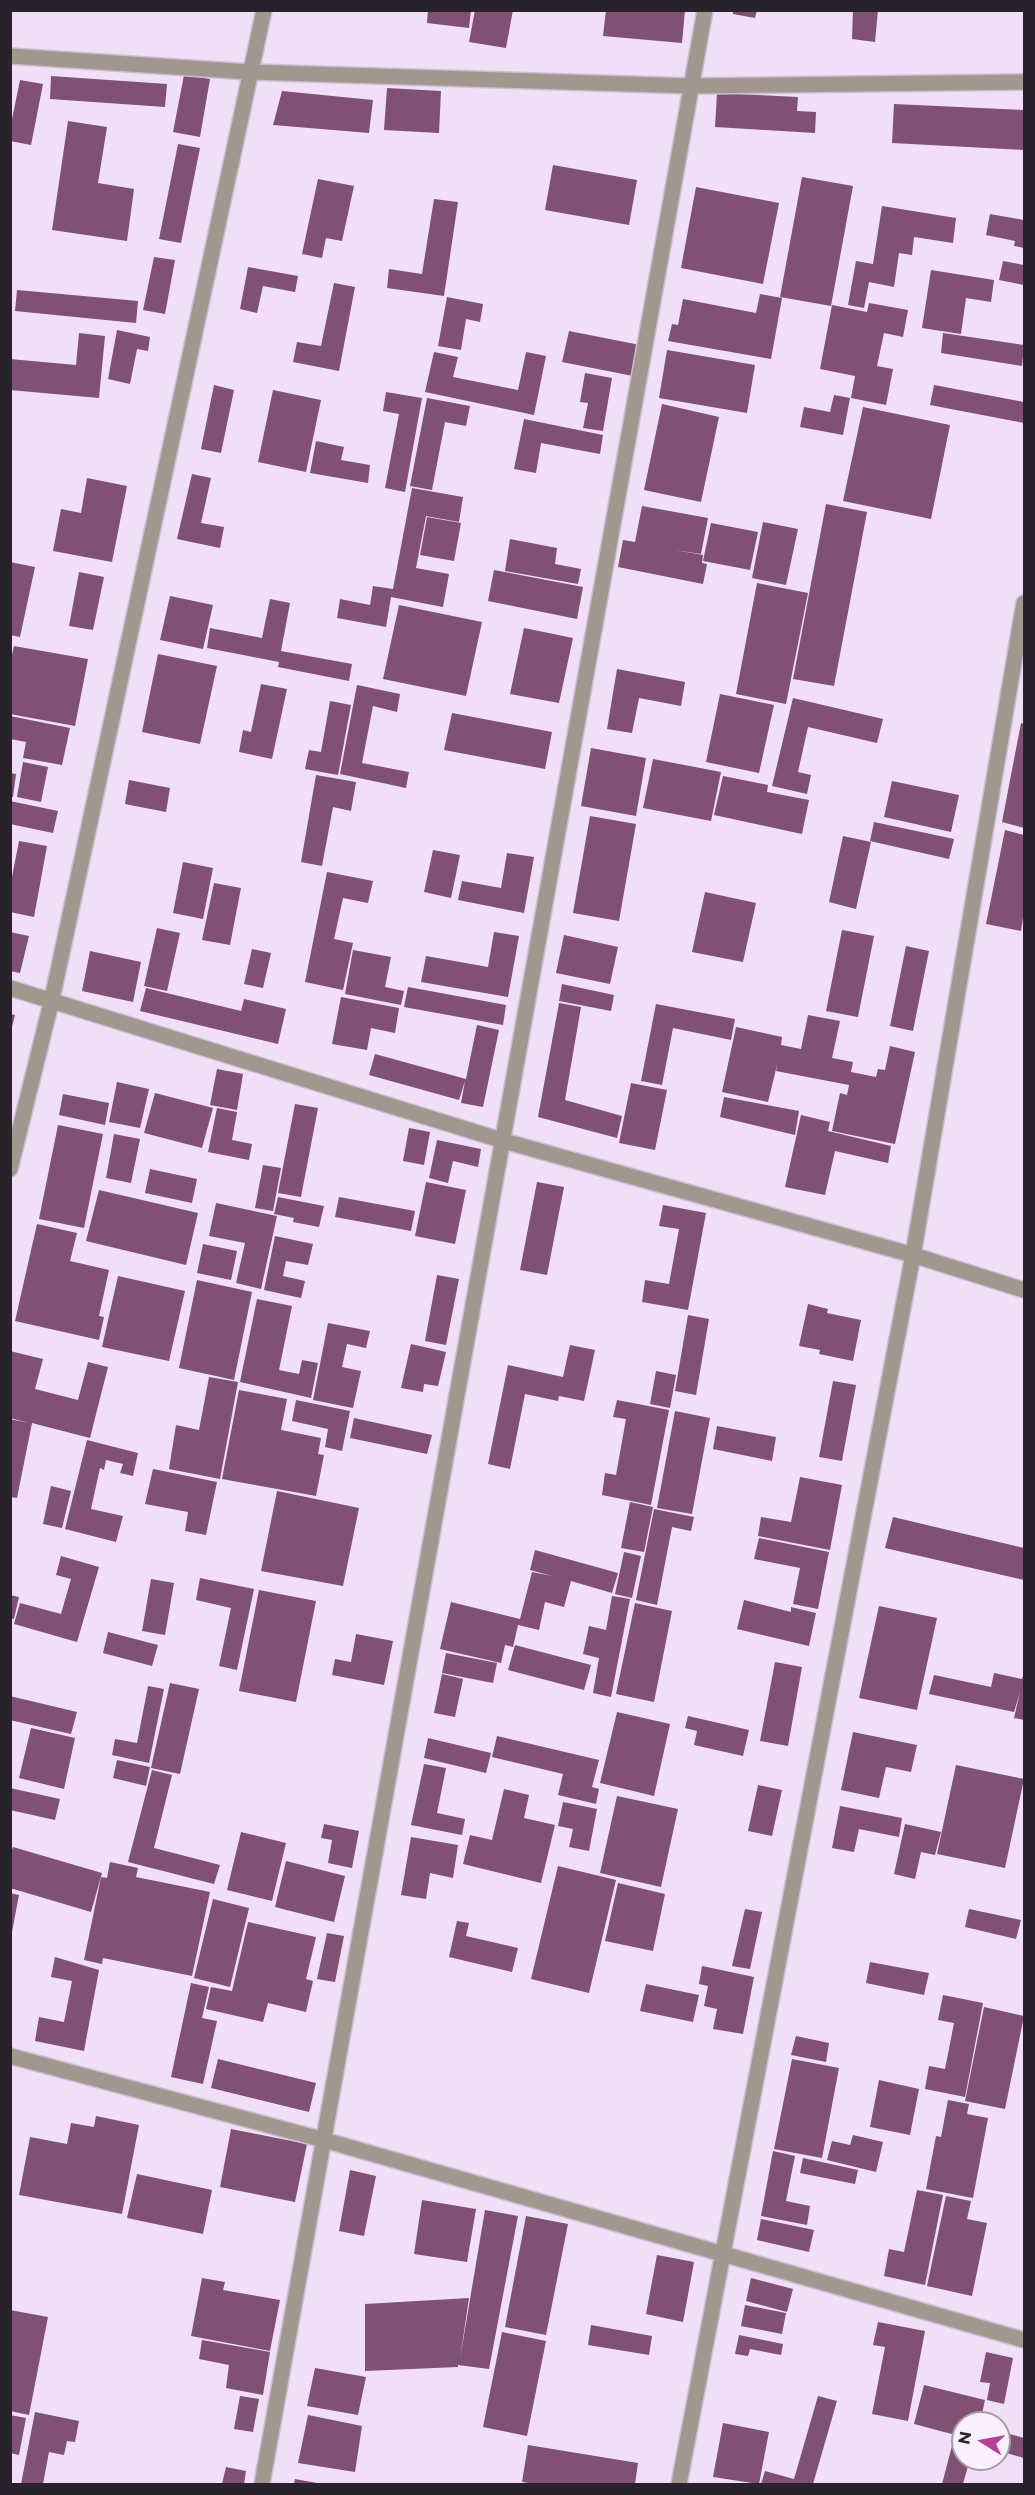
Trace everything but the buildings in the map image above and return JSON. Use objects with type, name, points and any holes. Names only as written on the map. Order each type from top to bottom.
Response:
[{"type":"street","points":[[10,1169],[52,999],[264,10]]},
{"type":"street","points":[[262,2484],[705,10]]},
{"type":"street","points":[[10,56],[250,72],[691,86],[1024,82]]},
{"type":"street","points":[[679,2484],[913,1255],[1024,603]]},
{"type":"street","points":[[10,988],[52,999],[504,1141],[913,1255],[1024,1290]]},
{"type":"street","points":[[10,2056],[324,2140],[1024,2340]]}]
